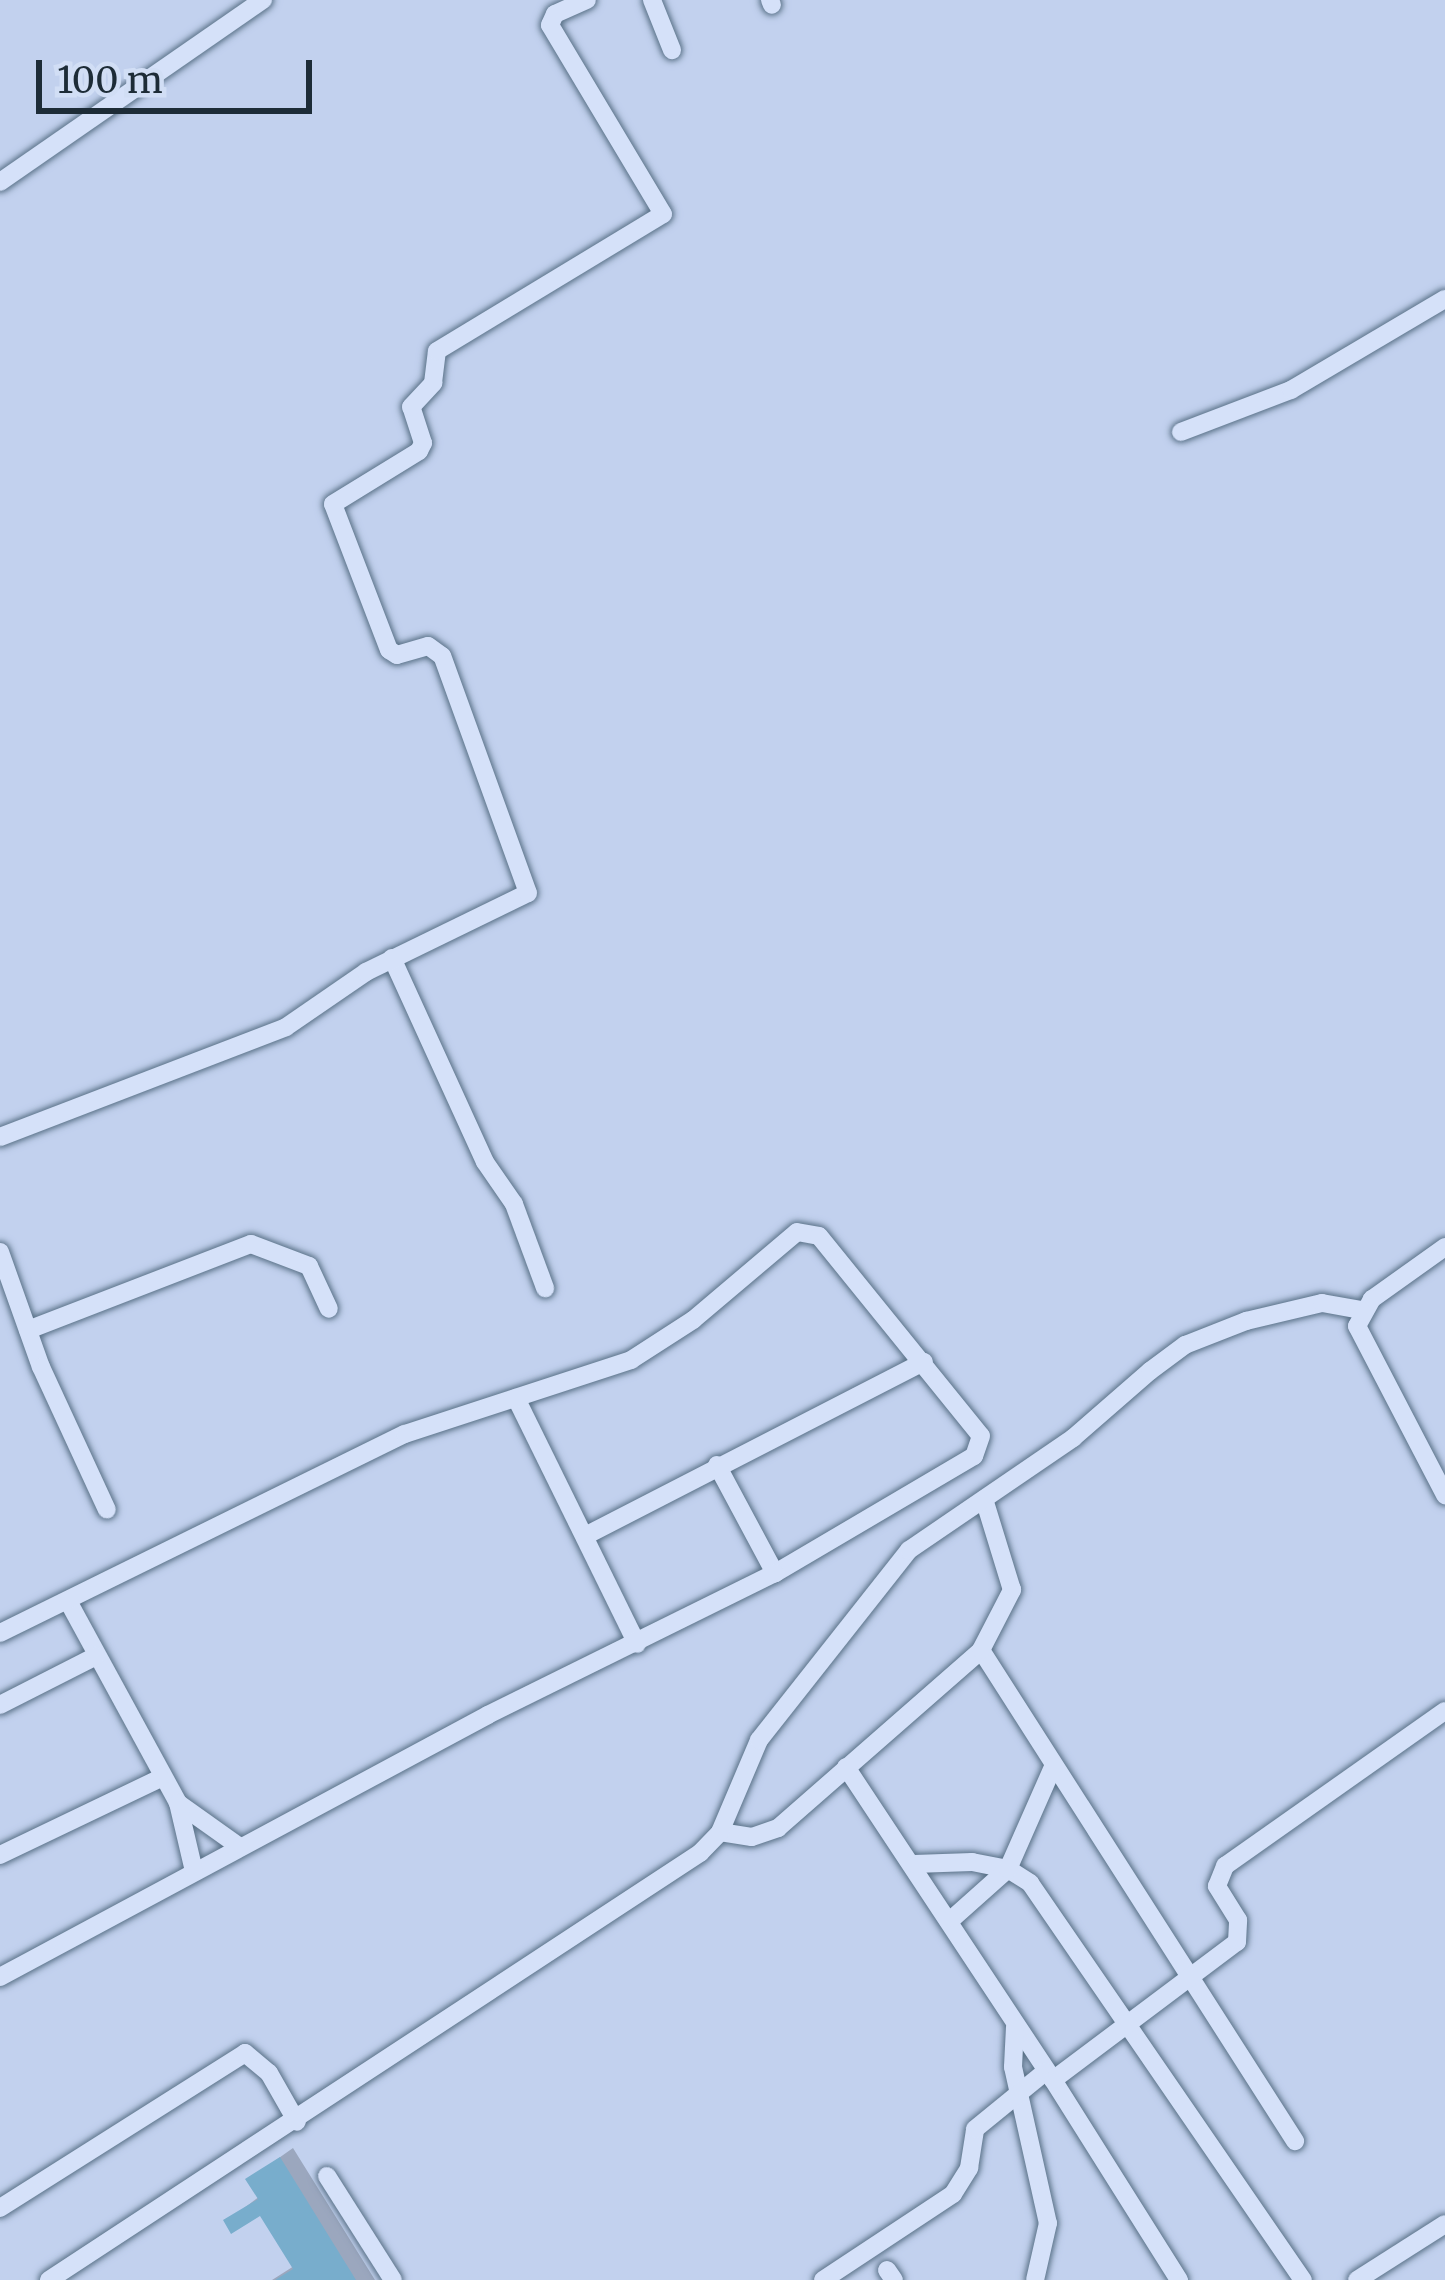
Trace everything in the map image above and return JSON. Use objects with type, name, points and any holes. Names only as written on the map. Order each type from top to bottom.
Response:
[{"type":"street","points":[[0,182],[263,0]]},
{"type":"street","points":[[652,0],[672,50]]},
{"type":"street","points":[[0,1137],[268,1035],[392,958],[514,906],[528,883],[442,656],[428,646],[397,655],[389,650],[333,504],[419,451],[424,442],[411,407],[433,383],[437,351],[663,214],[552,32],[550,19],[579,2]]},
{"type":"street","points":[[1181,432],[1292,390],[1445,299]]},
{"type":"street","points":[[392,958],[485,1162],[514,1204],[545,1288]]},
{"type":"street","points":[[0,1633],[405,1433],[653,1349],[785,1241],[808,1231],[924,1362],[981,1446],[775,1573],[2,1970]]},
{"type":"street","points":[[28,1330],[251,1244],[309,1266],[329,1309]]},
{"type":"street","points":[[49,2280],[297,2122],[414,2035],[560,1951],[720,1832],[743,1765],[879,1582],[909,1550],[1073,1438],[1185,1345],[1322,1303],[1360,1310],[1445,1247]]},
{"type":"street","points":[[0,1252],[28,1330],[107,1510]]},
{"type":"street","points":[[1360,1310],[1363,1343],[1445,1495]]},
{"type":"street","points":[[585,1536],[924,1362]]},
{"type":"street","points":[[516,1398],[637,1644]]},
{"type":"street","points":[[717,1465],[775,1573]]},
{"type":"street","points":[[720,1832],[767,1834],[981,1650],[1012,1590],[984,1499]]},
{"type":"street","points":[[68,1601],[178,1803],[240,1847]]},
{"type":"street","points":[[981,1650],[1295,2141]]},
{"type":"street","points":[[0,1705],[96,1656]]},
{"type":"street","points":[[823,2280],[953,2194],[969,2168],[974,2129],[1228,1952],[1240,1931],[1217,1886],[1225,1866],[1445,1711]]},
{"type":"street","points":[[846,1767],[953,1918],[1015,2027],[1179,2280]]},
{"type":"street","points":[[953,1918],[1008,1869],[1053,1767]]},
{"type":"street","points":[[0,1856],[161,1778]]},
{"type":"street","points":[[178,1803],[194,1871]]},
{"type":"street","points":[[914,1864],[1008,1869],[1055,1913],[1294,2277]]},
{"type":"street","points":[[1015,2027],[1018,2097],[1048,2223],[1035,2280]]},
{"type":"street","points":[[0,2208],[245,2053],[269,2073],[297,2122]]},
{"type":"street","points":[[327,2176],[392,2280]]},
{"type":"street","points":[[1357,2280],[1445,2224]]},
{"type":"building","points":[[280,2157],[356,2280],[275,2280],[293,2269],[260,2216],[231,2234],[223,2220],[258,2199],[245,2179]]}]
